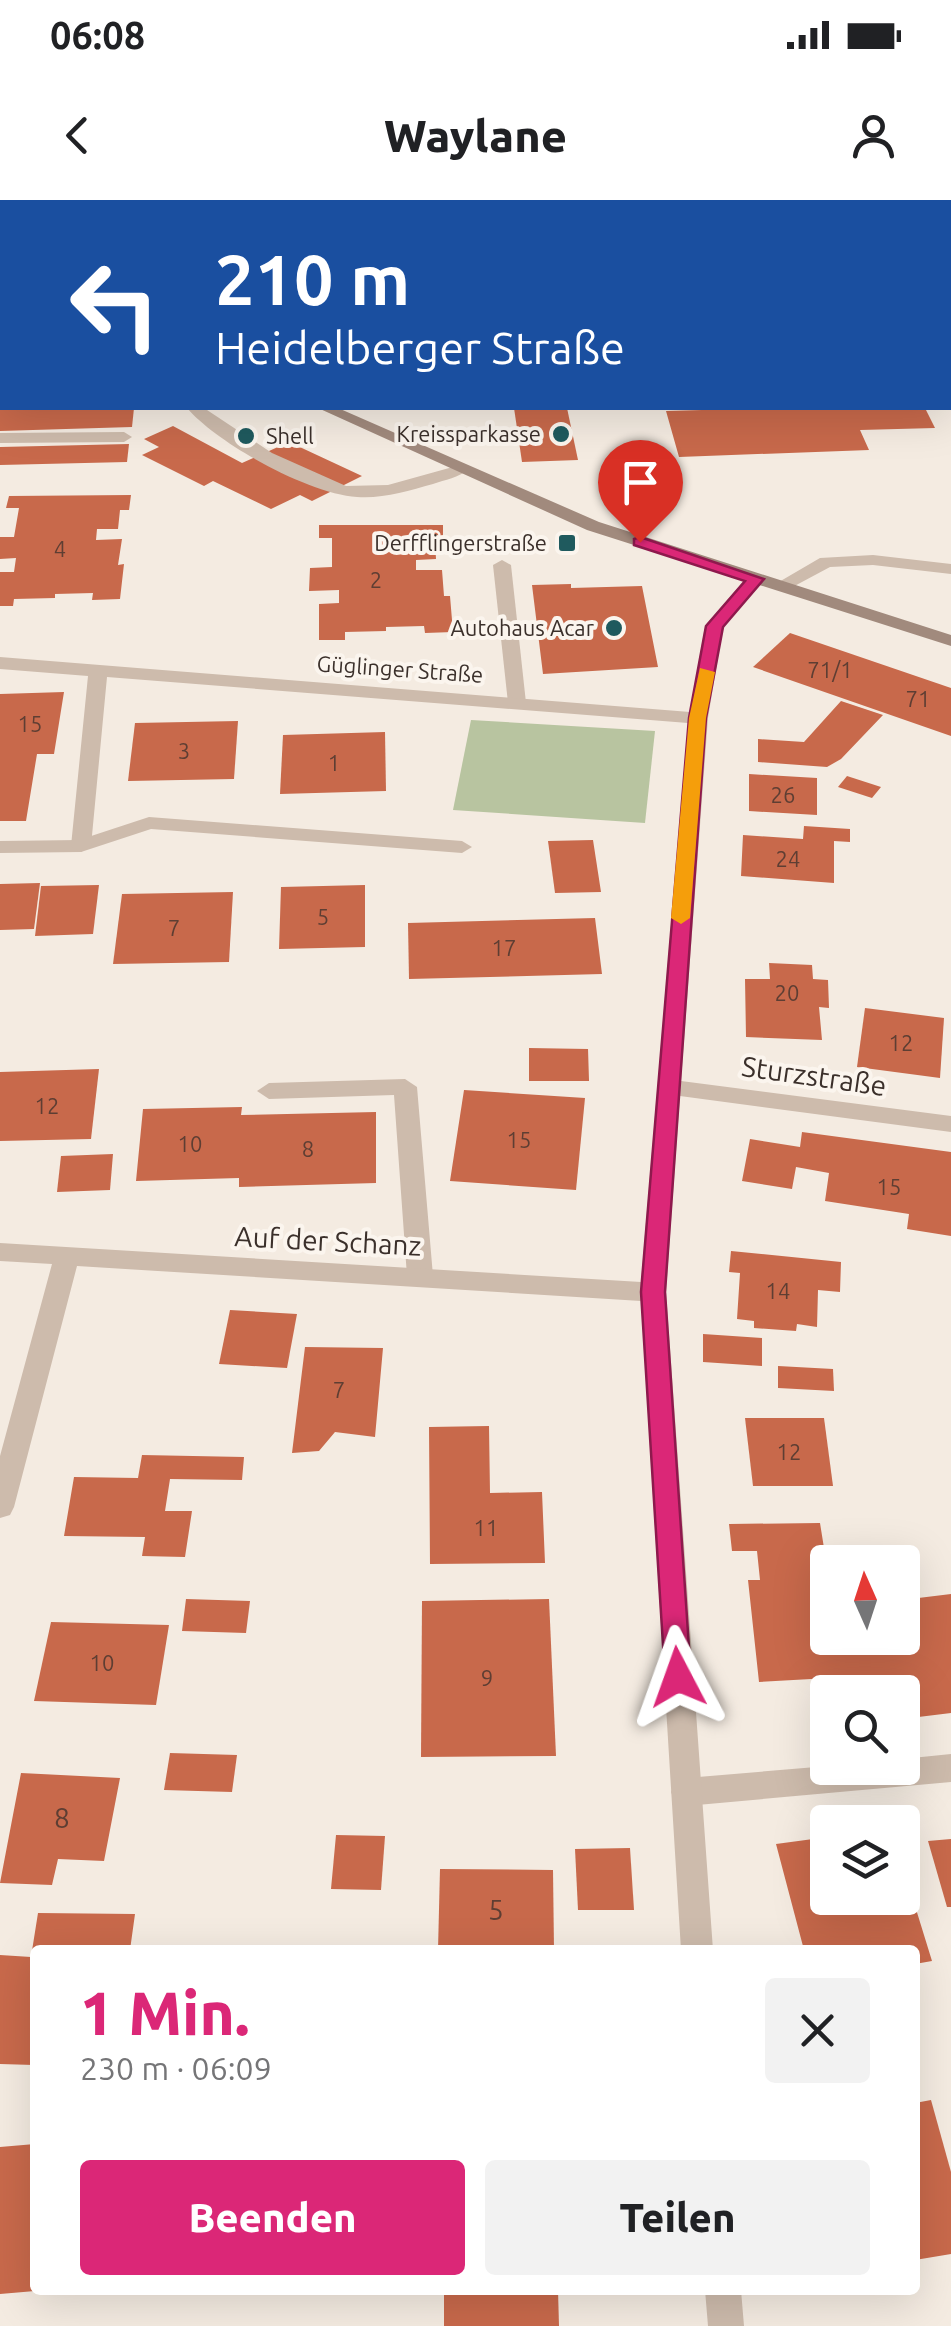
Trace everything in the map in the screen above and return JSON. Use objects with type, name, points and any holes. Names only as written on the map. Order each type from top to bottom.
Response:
[{"type":"main road","points":[[330,410],[594,526],[951,642]]},
{"type":"street","points":[[198,410],[206,421],[250,448],[344,491],[387,490],[460,470]]},
{"type":"street","points":[[0,438],[124,436]]},
{"type":"street","points":[[781,586],[826,562],[873,560],[951,570]]},
{"type":"street","points":[[502,565],[517,703]]},
{"type":"street","points":[[697,1945],[653,1292],[698,718],[714,626],[756,579]]},
{"type":"street","name":"Güglinger Straße","points":[[0,662],[698,718]]},
{"type":"street","points":[[82,846],[98,671]]},
{"type":"street","points":[[0,847],[82,846],[150,824],[462,847]]},
{"type":"street","points":[[268,1091],[405,1087],[420,1276]]},
{"type":"street","name":"Sturzstraße","points":[[670,1087],[951,1124]]},
{"type":"street","name":"Auf der Schanz","points":[[0,1252],[653,1292]]},
{"type":"street","points":[[0,1507],[67,1255]]},
{"type":"street","points":[[686,1792],[951,1768]]},
{"type":"street","points":[[723,2295],[726,2326]]},
{"type":"green space","points":[[471,720],[655,731],[645,823],[453,810]]},
{"type":"building","points":[[0,410],[134,410],[132,427],[0,431]]},
{"type":"building","points":[[514,410],[567,410],[578,460],[522,462]]},
{"type":"building","points":[[926,410],[935,428],[860,430],[869,450],[679,457],[666,411]]},
{"type":"building","points":[[173,426],[242,463],[289,442],[362,476],[312,501],[300,495],[271,509],[213,481],[204,486],[142,455],[159,447],[144,439]]},
{"type":"building","points":[[129,444],[127,462],[0,465],[0,447]]},
{"type":"building","points":[[131,495],[129,510],[120,510],[118,529],[97,529],[96,540],[122,539],[118,565],[124,564],[120,599],[92,600],[93,593],[55,594],[55,598],[14,599],[13,606],[0,606],[0,572],[14,572],[16,558],[0,559],[0,537],[14,537],[19,508],[6,508],[9,496]]},
{"type":"building","points":[[319,525],[443,525],[443,540],[435,540],[436,559],[416,560],[416,570],[442,570],[444,596],[450,596],[453,632],[425,633],[424,626],[386,627],[386,631],[345,632],[345,640],[319,640],[319,604],[339,603],[339,590],[309,591],[310,568],[332,567],[332,538],[319,538]]},
{"type":"building","name":"Autohaus Acar","points":[[571,584],[571,588],[642,586],[658,667],[543,674],[532,585]]},
{"type":"building","points":[[790,633],[951,688],[951,736],[753,667]]},
{"type":"building","points":[[64,692],[54,754],[37,754],[26,821],[0,821],[0,694]]},
{"type":"building","points":[[841,701],[883,715],[841,759],[827,767],[758,762],[758,739],[804,742]]},
{"type":"building","points":[[238,721],[234,779],[128,781],[135,723]]},
{"type":"building","points":[[385,732],[386,791],[280,794],[283,735]]},
{"type":"building","points":[[749,774],[817,778],[817,815],[749,811]]},
{"type":"building","points":[[847,776],[881,787],[872,798],[838,787]]},
{"type":"building","points":[[804,826],[850,829],[850,842],[834,841],[834,883],[741,876],[743,835],[803,839]]},
{"type":"building","points":[[593,840],[601,892],[555,893],[548,841]]},
{"type":"building","points":[[40,883],[34,929],[0,930],[0,884]]},
{"type":"building","points":[[99,885],[93,934],[35,936],[41,886]]},
{"type":"building","points":[[365,885],[365,947],[279,949],[281,887]]},
{"type":"building","points":[[233,892],[229,962],[113,964],[122,894]]},
{"type":"building","points":[[595,918],[602,974],[409,979],[408,923]]},
{"type":"building","points":[[769,963],[812,965],[813,979],[828,980],[829,1008],[819,1007],[822,1040],[746,1037],[745,979],[770,979]]},
{"type":"building","points":[[865,1008],[944,1018],[940,1078],[857,1067]]},
{"type":"building","points":[[529,1048],[588,1049],[589,1081],[529,1081]]},
{"type":"building","points":[[99,1069],[91,1139],[0,1141],[0,1072]]},
{"type":"building","points":[[464,1090],[585,1098],[576,1190],[450,1181]]},
{"type":"building","points":[[242,1107],[241,1115],[376,1112],[376,1183],[239,1187],[239,1178],[136,1181],[143,1109]]},
{"type":"building","points":[[802,1132],[951,1152],[951,1236],[907,1229],[909,1214],[825,1201],[829,1173],[796,1167],[792,1189],[742,1181],[750,1139],[800,1147]]},
{"type":"building","points":[[113,1154],[110,1190],[57,1192],[61,1156]]},
{"type":"building","points":[[731,1251],[841,1262],[840,1292],[818,1290],[817,1327],[797,1324],[796,1331],[754,1328],[754,1321],[737,1319],[740,1273],[729,1272]]},
{"type":"building","points":[[230,1310],[297,1314],[287,1368],[219,1364]]},
{"type":"building","points":[[703,1334],[762,1338],[762,1366],[703,1362]]},
{"type":"building","points":[[305,1347],[383,1348],[375,1437],[335,1432],[319,1451],[292,1453]]},
{"type":"building","points":[[778,1366],[833,1369],[834,1391],[778,1388]]},
{"type":"building","points":[[745,1418],[824,1418],[833,1486],[753,1486]]},
{"type":"building","points":[[489,1426],[490,1493],[542,1492],[545,1563],[430,1564],[429,1427]]},
{"type":"building","points":[[142,1455],[244,1457],[242,1480],[170,1479],[165,1511],[192,1511],[185,1557],[142,1556],[145,1537],[64,1536],[74,1477],[138,1478]]},
{"type":"building","points":[[820,1523],[824,1545],[810,1545],[810,1655],[920,1655],[920,1598],[951,1594],[951,1713],[920,1717],[920,1675],[810,1675],[810,1679],[759,1682],[748,1580],[760,1580],[757,1551],[732,1551],[729,1524]]},
{"type":"building","points":[[186,1599],[250,1601],[246,1633],[182,1631]]},
{"type":"building","points":[[549,1599],[556,1756],[421,1757],[422,1601]]},
{"type":"building","points":[[51,1622],[169,1625],[156,1705],[34,1701]]},
{"type":"building","points":[[170,1753],[237,1755],[232,1792],[164,1790]]},
{"type":"building","points":[[21,1773],[120,1778],[104,1861],[58,1859],[52,1885],[0,1883]]},
{"type":"building","points":[[336,1835],[385,1836],[381,1890],[331,1889]]},
{"type":"building","points":[[810,1839],[810,1915],[918,1915],[932,1961],[920,1963],[920,1945],[803,1945],[776,1844]]},
{"type":"building","points":[[951,1839],[951,1907],[947,1907],[928,1841]]},
{"type":"building","points":[[630,1848],[634,1910],[578,1910],[575,1849]]},
{"type":"building","points":[[440,1869],[553,1870],[554,1945],[438,1945]]},
{"type":"building","points":[[38,1913],[135,1914],[131,1945],[33,1945]]},
{"type":"building","points":[[0,1955],[30,1957],[30,2065],[0,2064]]},
{"type":"building","points":[[931,2100],[951,2172],[951,2254],[920,2259],[920,2102]]},
{"type":"building","points":[[30,2144],[30,2291],[0,2294],[0,2147]]},
{"type":"building","points":[[444,2295],[558,2295],[559,2326],[444,2326]]},
{"type":"slow traffic","points":[[681,918],[698,718],[706,672]]},
{"type":"place","name":"Kreissparkasse","points":[[561,434]]},
{"type":"place","name":"Shell","points":[[246,436]]},
{"type":"place","name":"Derfflingerstraße","points":[[567,543]]},
{"type":"place","name":"Autohaus Acar","points":[[614,628]]},
{"type":"route","points":[[640,542],[756,579],[714,626],[698,718],[653,1292],[678,1677]]}]
